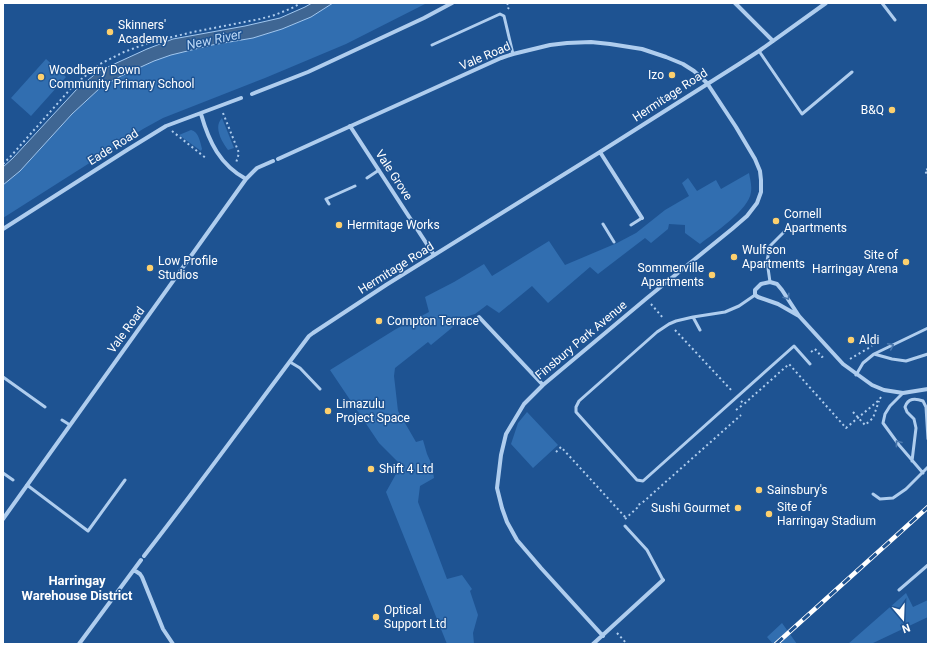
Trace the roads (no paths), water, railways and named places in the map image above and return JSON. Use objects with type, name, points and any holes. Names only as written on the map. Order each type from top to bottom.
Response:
[{"type":"street","points":[[252,94],[308,72],[452,3]]},
{"type":"street","points":[[735,3],[772,41]]},
{"type":"street","name":"Hermitage Road","points":[[79,644],[309,336],[434,255],[759,51],[826,3]]},
{"type":"street","name":"Vale Road","points":[[3,519],[246,180],[257,168],[513,54],[550,45],[591,42],[642,50],[683,64],[694,71],[707,83]]},
{"type":"street","name":"Finsbury Park Avenue","points":[[603,636],[541,568],[518,540],[507,522],[497,488],[501,454],[506,434],[524,404],[543,385],[726,234],[747,216],[757,203],[761,192],[761,180],[760,171],[755,159],[707,83]]},
{"type":"street","name":"Eade Road","points":[[3,229],[166,126],[241,98]]},
{"type":"street","points":[[201,114],[216,152],[224,162],[246,180]]},
{"type":"street","name":"Vale Grove","points":[[350,126],[434,255]]},
{"type":"street","points":[[600,152],[642,218]]},
{"type":"street","points":[[799,316],[778,304],[754,295],[755,290],[761,284],[770,282],[777,284],[799,316],[843,364],[872,385],[884,390],[903,393],[928,389]]},
{"type":"street","points":[[479,316],[543,385]]},
{"type":"street","points":[[134,570],[142,577],[163,628],[173,644]]},
{"type":"street","points":[[593,644],[662,580]]},
{"type":"lane","points":[[882,3],[895,20]]},
{"type":"lane","points":[[432,45],[500,14],[504,16],[513,54]]},
{"type":"lane","points":[[759,51],[802,114],[852,72]]},
{"type":"lane","points":[[367,178],[379,170]]},
{"type":"lane","points":[[328,204],[326,199],[355,186]]},
{"type":"lane","points":[[631,225],[642,218]]},
{"type":"lane","points":[[602,224],[614,242]]},
{"type":"lane","points":[[770,282],[767,261],[770,246],[786,229]]},
{"type":"lane","points":[[611,237],[615,234]]},
{"type":"lane","points":[[754,295],[739,306],[725,312],[693,316],[669,324],[657,332],[579,401],[576,407],[576,412],[637,480],[644,481],[794,346],[810,364]]},
{"type":"lane","points":[[693,316],[700,330]]},
{"type":"lane","points":[[856,374],[863,363],[874,354],[928,328]]},
{"type":"lane","points":[[874,354],[906,361],[928,354]]},
{"type":"lane","points":[[290,362],[300,368],[320,390]]},
{"type":"lane","points":[[3,377],[45,407]]},
{"type":"lane","points":[[903,393],[890,406],[883,423],[899,445],[923,473]]},
{"type":"lane","points":[[912,461],[916,428],[914,419],[907,412],[905,407],[906,402],[911,399],[916,398],[923,401],[926,407],[928,439]]},
{"type":"lane","points":[[62,420],[70,425]]},
{"type":"lane","points":[[873,494],[880,499],[893,498],[906,489],[928,467]]},
{"type":"lane","points":[[3,473],[13,480]]},
{"type":"lane","points":[[27,485],[88,530],[125,480]]},
{"type":"lane","points":[[625,526],[647,550],[662,580]]},
{"type":"lane","points":[[899,590],[928,565]]},
{"type":"water","name":"New River","points":[[312,3],[333,3],[311,17],[282,29],[253,38],[212,45],[171,55],[121,76],[100,88],[72,114],[20,171],[3,185],[3,167],[77,89],[99,71],[173,39],[280,18]]},
{"type":"railway","points":[[776,644],[928,507]]},
{"type":"place","name":"Skinners' Academy","points":[[110,32]]},
{"type":"place","name":"Izo","points":[[672,75]]},
{"type":"place","name":"Woodberry Down Community Primary School","points":[[41,77]]},
{"type":"place","name":"B&Q","points":[[892,110]]},
{"type":"place","name":"Cornell Apartments","points":[[776,221]]},
{"type":"place","name":"Hermitage Works","points":[[339,225]]},
{"type":"place","name":"Wulfson Apartments","points":[[734,257]]},
{"type":"place","name":"Site of Harringay Arena","points":[[906,262]]},
{"type":"place","name":"Low Profile Studios","points":[[150,268]]},
{"type":"place","name":"Sommerville Apartments","points":[[712,275]]},
{"type":"place","name":"Compton Terrace","points":[[379,321]]},
{"type":"place","name":"Aldi","points":[[851,340]]},
{"type":"place","name":"Limazulu Project Space","points":[[328,411]]},
{"type":"place","name":"Shift 4 Ltd","points":[[371,469]]},
{"type":"place","name":"Sainsbury's","points":[[759,490]]},
{"type":"place","name":"Sushi Gourmet","points":[[738,508]]},
{"type":"place","name":"Site of Harringay Stadium","points":[[769,514]]},
{"type":"place","name":"Optical Support Ltd","points":[[376,617]]},
{"type":"district","name":"Harringay Warehouse District","points":[[77,588]]}]
